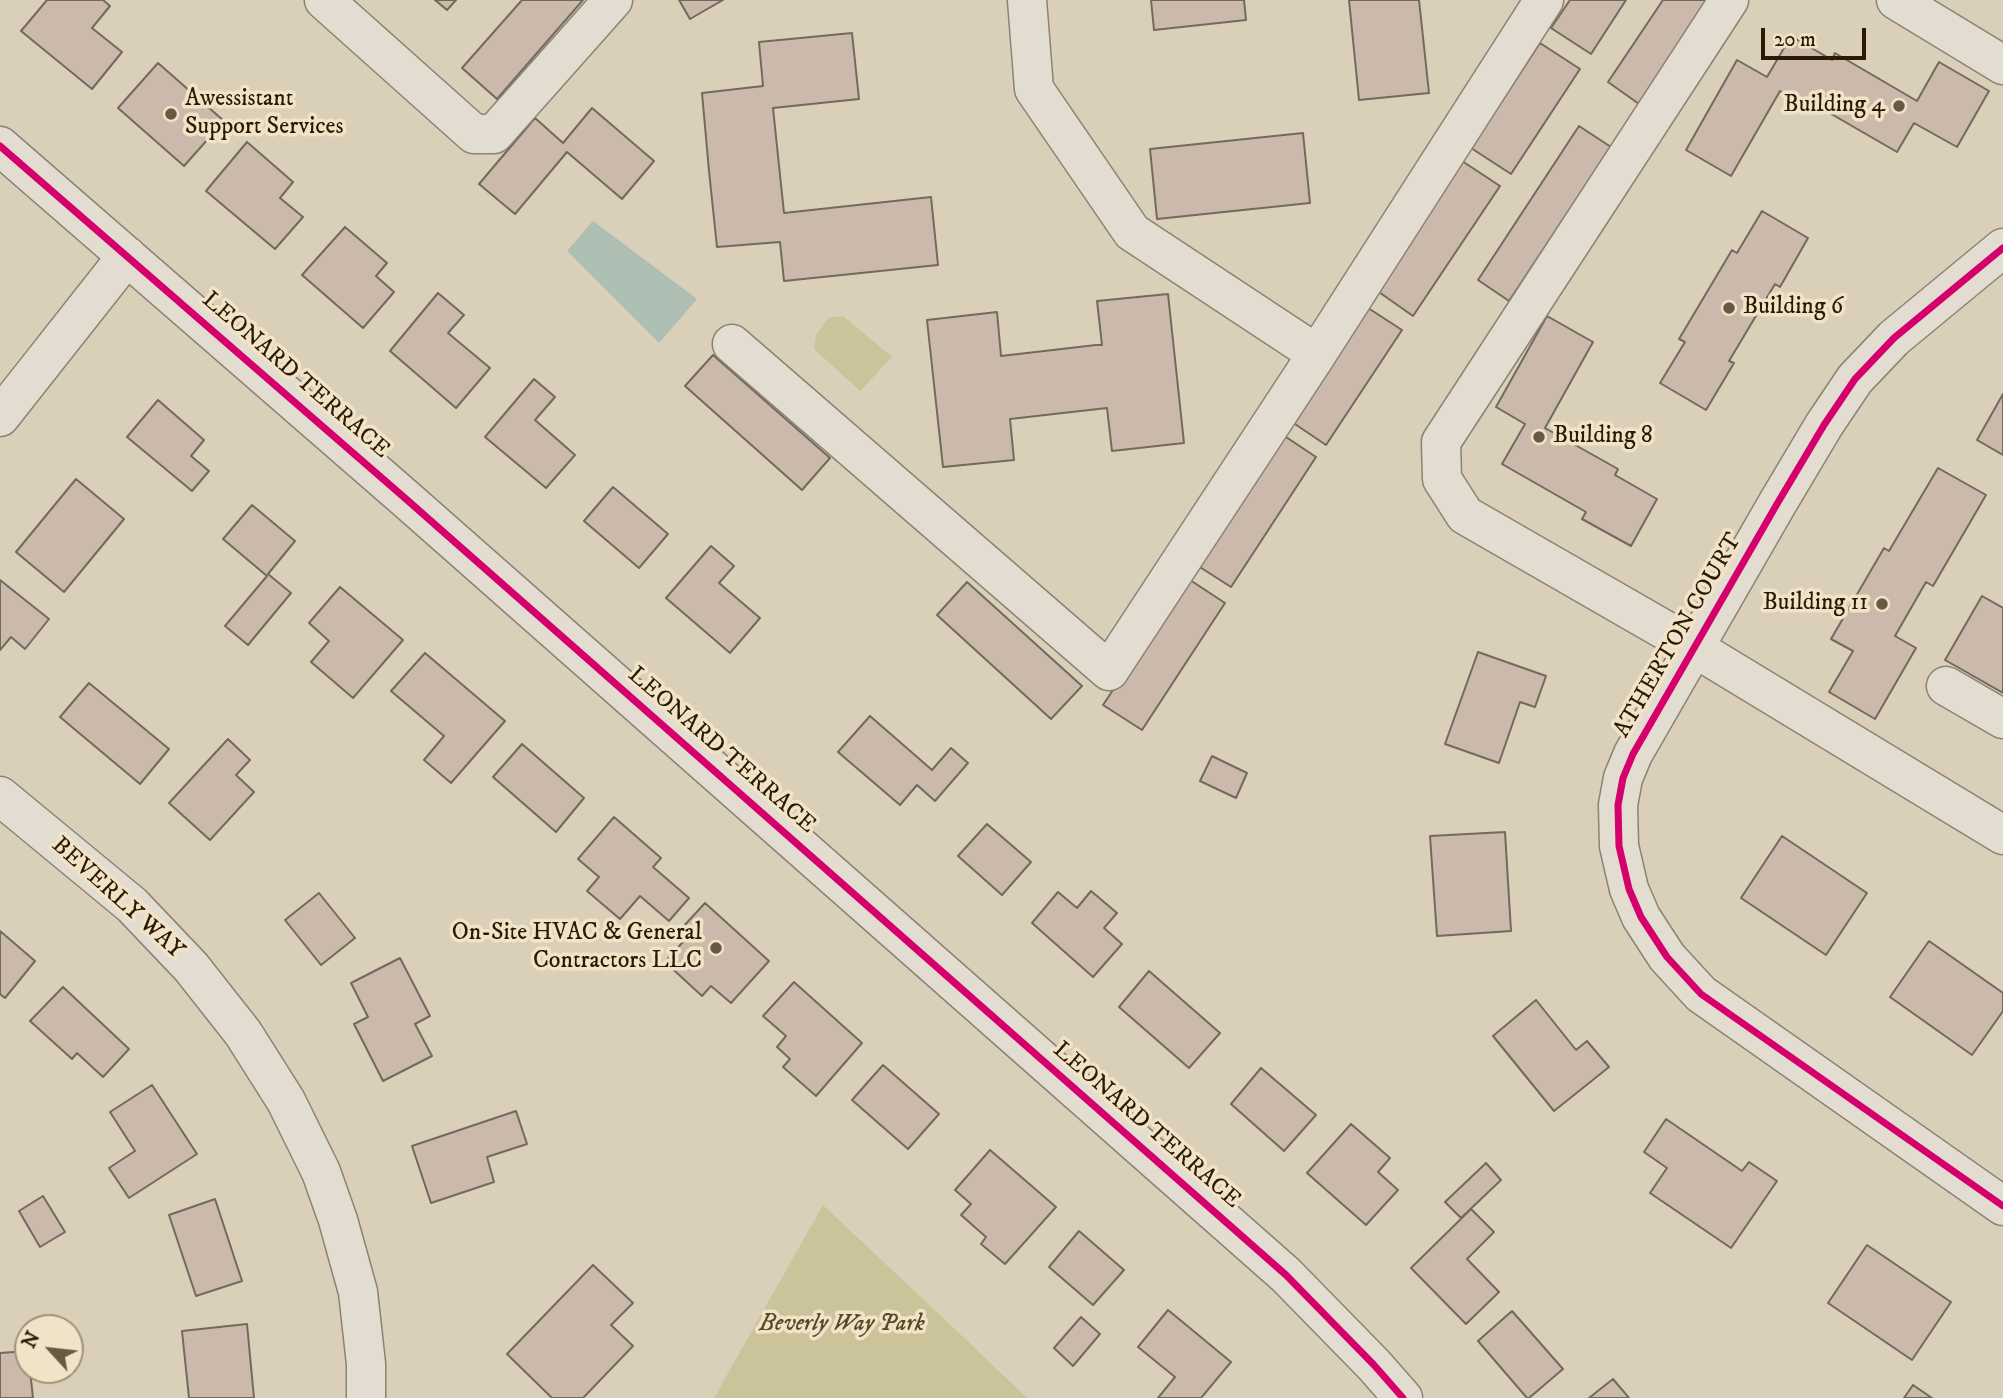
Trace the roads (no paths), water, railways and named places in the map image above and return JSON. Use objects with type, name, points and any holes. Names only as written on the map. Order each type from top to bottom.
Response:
[{"type":"street","points":[[324,0],[474,134],[495,134],[613,0]]},
{"type":"street","points":[[1027,0],[1034,89],[1132,232],[1317,354]]},
{"type":"street","points":[[732,344],[1109,671],[1544,0]]},
{"type":"street","points":[[1729,0],[1441,442],[1442,480],[1465,515],[1693,647],[2003,835]]},
{"type":"street","points":[[1896,0],[2003,65]]},
{"type":"street","name":"LEONARD TERRACE","points":[[0,146],[417,508],[1286,1275],[1403,1398]]},
{"type":"street","name":"ATHERTON COURT","points":[[2003,248],[1894,338],[1855,379],[1824,425],[1633,754],[1623,778],[1618,805],[1619,846],[1629,889],[1641,917],[1667,957],[1701,994],[2003,1206]]},
{"type":"street","points":[[0,417],[127,256]]},
{"type":"street","points":[[1946,686],[2003,719]]},
{"type":"street","name":"BEVERLY WAY","points":[[0,796],[132,905],[191,967],[243,1033],[286,1101],[321,1172],[338,1220],[358,1292],[366,1364],[366,1398]]},
{"type":"place","name":"Building 4","points":[[1899,106]]},
{"type":"place","name":"Awessistant Support Services","points":[[171,114]]},
{"type":"place","name":"Building 6","points":[[1729,308]]},
{"type":"place","name":"Building 8","points":[[1539,437]]},
{"type":"place","name":"Building 11","points":[[1882,604]]},
{"type":"place","name":"On-Site HVAC & General Contractors LLC","points":[[716,948]]},
{"type":"park label","name":"Beverly Way Park","points":[[842,1325]]}]
